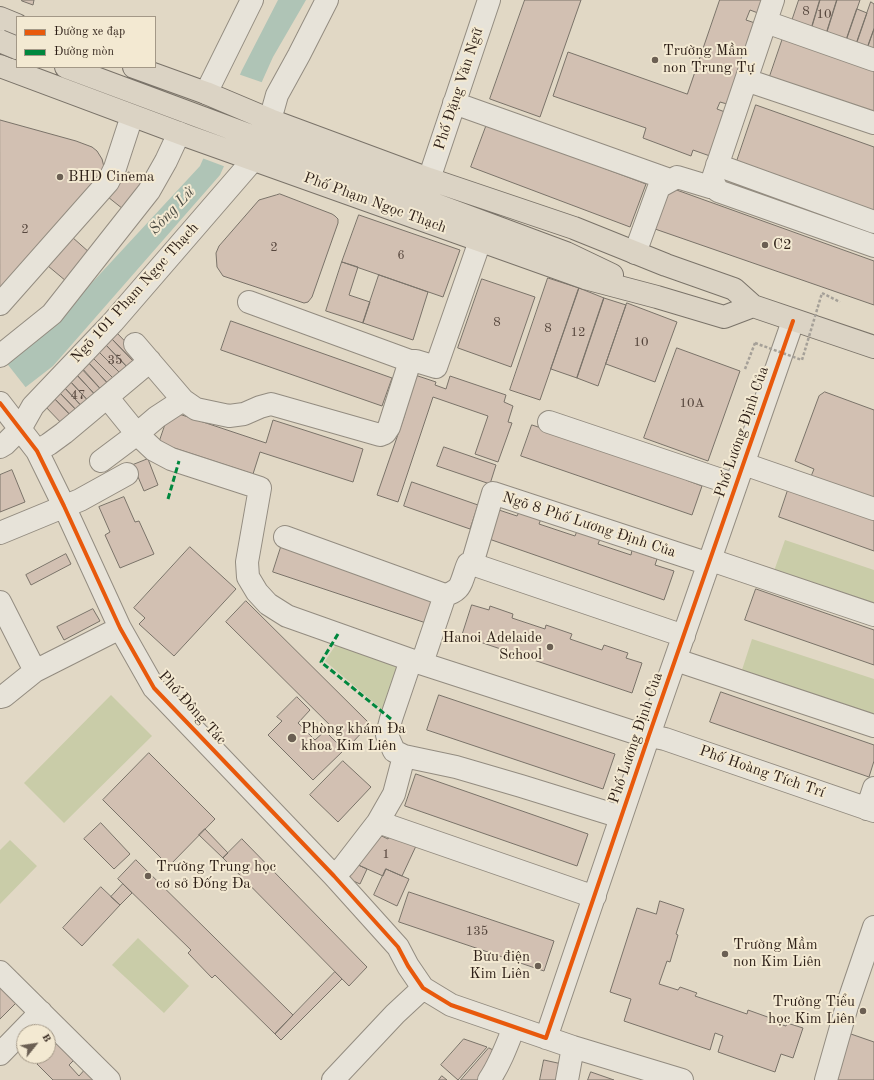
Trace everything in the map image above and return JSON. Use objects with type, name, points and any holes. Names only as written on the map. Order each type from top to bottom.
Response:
[{"type":"main road","points":[[0,18],[16,24]]},
{"type":"main road","points":[[0,41],[16,48]]},
{"type":"main road","points":[[4,67],[16,42]]},
{"type":"main road","name":"Phố Phạm Ngọc Thạch","points":[[4,67],[129,115],[248,158],[280,174],[480,241],[584,278],[657,297],[724,317],[753,306]]},
{"type":"main road","points":[[69,68],[566,253],[657,297]]},
{"type":"main road","points":[[137,68],[206,93],[270,120],[429,179],[574,228],[666,265],[734,289],[753,306],[874,347]]},
{"type":"main road","points":[[566,253],[666,265]]},
{"type":"street","points":[[206,93],[252,0]]},
{"type":"street","points":[[270,120],[278,95],[327,0]]},
{"type":"street","name":"Phố Đặng Văn Ngữ","points":[[429,179],[489,0]]},
{"type":"street","points":[[635,253],[659,187],[677,177],[710,187],[773,0]]},
{"type":"street","points":[[766,22],[874,60]]},
{"type":"street","points":[[746,80],[874,123]]},
{"type":"street","points":[[454,103],[670,180]]},
{"type":"street","points":[[0,304],[108,182],[115,168],[130,122],[129,115]]},
{"type":"street","points":[[0,356],[52,314],[150,191],[166,161],[184,135]]},
{"type":"street","name":"Ngõ 101 Phạm Ngọc Thạch","points":[[0,447],[6,444],[10,415],[33,406],[112,322],[248,158]]},
{"type":"street","points":[[714,173],[874,222]]},
{"type":"street","points":[[714,173],[718,191],[874,246]]},
{"type":"street","points":[[249,302],[410,361],[416,361],[436,367],[480,241]]},
{"type":"street","name":"Phố Lương Định Của","points":[[546,1038],[793,320]]},
{"type":"street","points":[[135,344],[183,400],[196,409],[228,416],[244,414],[271,404],[380,435],[389,427],[410,361]]},
{"type":"street","points":[[37,451],[64,434],[150,361]]},
{"type":"street","points":[[107,397],[137,434]]},
{"type":"street","points":[[101,461],[157,417],[183,400]]},
{"type":"street","name":"Phố Đông Tác","points":[[10,415],[37,451],[120,628],[154,688],[334,876],[398,947],[408,966],[423,988]]},
{"type":"street","points":[[549,422],[736,485]]},
{"type":"street","name":"Phố Hoàng Tích Trí","points":[[137,434],[154,450],[171,458],[260,488],[246,562],[248,577],[257,592],[268,604],[287,616],[416,661],[636,733],[665,739],[871,810]]},
{"type":"street","points":[[744,464],[874,509]]},
{"type":"street","points":[[0,533],[80,500],[127,474]]},
{"type":"street","name":"Ngõ 8 Phố Lương Định Của","points":[[472,564],[493,493],[710,562]]},
{"type":"street","points":[[284,537],[451,592]]},
{"type":"street","points":[[710,562],[874,615]]},
{"type":"street","points":[[621,817],[463,769],[404,756],[394,751],[387,735],[391,719],[416,661],[451,592],[460,585],[468,564],[472,564],[684,636]]},
{"type":"street","points":[[0,602],[35,671]]},
{"type":"street","points":[[0,697],[4,696],[35,671],[120,628]]},
{"type":"street","points":[[676,660],[874,726]]},
{"type":"street","points":[[334,876],[344,866],[378,822],[394,794],[404,756]]},
{"type":"street","points":[[871,810],[874,788]]},
{"type":"street","points":[[378,822],[595,896]]},
{"type":"street","points":[[826,1080],[874,927]]},
{"type":"street","points":[[0,972],[109,1080]]},
{"type":"street","points":[[341,1077],[395,1014],[423,988],[451,1005],[573,1047],[682,1080]]},
{"type":"street","points":[[0,1054],[41,1012]]},
{"type":"street","points":[[489,1080],[499,1063],[514,1027]]},
{"type":"street","points":[[567,1080],[573,1047]]},
{"type":"path","points":[[745,369],[754,343],[802,360],[822,293],[840,302]]},
{"type":"green space","points":[[785,540],[874,570],[874,604],[774,571]]},
{"type":"green space","points":[[752,639],[874,679],[874,717],[741,673]]},
{"type":"green space","points":[[339,640],[406,663],[385,712],[325,661]]},
{"type":"green space","points":[[111,695],[152,736],[64,823],[24,783]]},
{"type":"green space","points":[[10,840],[37,866],[0,904],[0,850]]},
{"type":"green space","points":[[138,938],[189,986],[164,1013],[112,965]]},
{"type":"water","name":"Sông Lừ","points":[[278,0],[306,0],[273,57],[220,175],[53,366],[0,407],[0,367],[50,328],[200,166],[242,70]]},
{"type":"pier","points":[[238,74],[264,83],[226,167],[202,158]]},
{"type":"pier","points":[[5,361],[27,389],[0,409],[0,364]]},
{"type":"building","points":[[34,0],[33,5],[22,1]]},
{"type":"building","points":[[525,0],[581,0],[540,117],[490,99]]},
{"type":"building","points":[[720,0],[762,0],[758,13],[750,10],[746,20],[755,23],[727,104],[720,102],[717,109],[725,112],[710,156],[693,150],[691,156],[643,138],[646,128],[553,96],[568,52],[687,94]]},
{"type":"building","points":[[799,0],[820,0],[811,30],[791,24]]},
{"type":"building","points":[[820,0],[837,0],[826,35],[811,30]]},
{"type":"building","points":[[837,0],[860,0],[846,41],[826,35]]},
{"type":"building","points":[[871,2],[874,4],[874,29],[867,49],[856,45]]},
{"type":"building","points":[[857,9],[867,13],[856,45],[846,41]]},
{"type":"building","points":[[874,29],[874,51],[867,49]]},
{"type":"building","points":[[784,35],[874,66],[874,116],[769,79]]},
{"type":"building","points":[[756,105],[874,147],[874,213],[736,164]]},
{"type":"building","points":[[0,120],[76,141],[92,147],[97,151],[102,159],[104,167],[102,172],[0,289]]},
{"type":"building","points":[[487,124],[646,184],[630,227],[471,167]]},
{"type":"building","points":[[129,172],[143,185],[123,209],[108,197]]},
{"type":"building","name":"C2","points":[[671,188],[874,261],[874,305],[655,229]]},
{"type":"building","points":[[280,194],[332,214],[338,219],[338,223],[312,297],[308,302],[304,303],[223,276],[217,267],[216,253],[219,246],[259,200]]},
{"type":"building","points":[[359,215],[460,250],[443,297],[342,262]]},
{"type":"building","points":[[72,237],[90,253],[66,281],[48,266]]},
{"type":"building","points":[[342,262],[358,267],[349,295],[370,302],[363,323],[326,311]]},
{"type":"building","points":[[379,275],[428,292],[413,340],[363,323]]},
{"type":"building","points":[[548,278],[579,288],[540,400],[510,390]]},
{"type":"building","points":[[482,279],[535,297],[511,367],[458,348]]},
{"type":"building","points":[[579,288],[604,298],[577,378],[551,369]]},
{"type":"building","points":[[604,298],[626,305],[598,386],[577,378]]},
{"type":"building","points":[[627,303],[677,322],[655,382],[606,364]]},
{"type":"building","points":[[231,321],[392,378],[382,406],[221,350]]},
{"type":"building","points":[[116,332],[144,361],[139,367],[111,338]]},
{"type":"building","points":[[111,338],[138,366],[132,372],[105,344]]},
{"type":"building","points":[[105,344],[132,372],[125,378],[98,351]]},
{"type":"building","points":[[677,348],[740,371],[708,461],[644,438]]},
{"type":"building","points":[[97,350],[125,378],[119,384],[91,356]]},
{"type":"building","points":[[91,356],[119,384],[113,389],[87,361]]},
{"type":"building","points":[[86,360],[113,389],[106,395],[79,366]]},
{"type":"building","points":[[82,368],[106,395],[100,400],[76,374]]},
{"type":"building","points":[[76,374],[100,400],[93,406],[69,380]]},
{"type":"building","points":[[415,375],[436,382],[435,385],[446,389],[450,376],[506,395],[504,402],[513,406],[508,422],[512,423],[498,462],[475,454],[488,416],[433,397],[398,502],[377,495],[404,417]]},
{"type":"building","points":[[69,380],[93,406],[87,412],[63,386]]},
{"type":"building","points":[[63,386],[87,412],[82,416],[58,391]]},
{"type":"building","points":[[58,391],[82,416],[76,421],[52,396]]},
{"type":"building","points":[[825,392],[874,410],[874,504],[810,479],[814,469],[795,461],[819,396]]},
{"type":"building","points":[[51,395],[76,421],[67,429],[42,403]]},
{"type":"building","points":[[170,411],[266,443],[273,420],[363,449],[353,482],[260,452],[253,474],[159,443]]},
{"type":"building","points":[[532,425],[687,475],[686,480],[702,486],[692,515],[521,456]]},
{"type":"building","points":[[444,447],[496,465],[490,484],[437,466]]},
{"type":"building","points":[[148,459],[158,485],[144,491],[133,465]]},
{"type":"building","points":[[12,470],[25,502],[0,512],[0,475]]},
{"type":"building","points":[[412,482],[478,505],[470,529],[404,506]]},
{"type":"building","points":[[789,487],[874,517],[874,551],[779,517]]},
{"type":"building","points":[[124,497],[135,522],[139,521],[154,554],[120,568],[105,535],[110,532],[99,507]]},
{"type":"building","points":[[499,510],[517,516],[519,512],[541,519],[539,524],[575,536],[577,531],[600,539],[598,544],[631,555],[632,550],[657,559],[655,565],[674,571],[664,600],[489,539]]},
{"type":"building","points":[[282,544],[435,596],[426,623],[273,572]]},
{"type":"building","points":[[190,547],[236,589],[174,656],[139,624],[145,618],[134,608]]},
{"type":"building","points":[[66,554],[71,564],[31,585],[26,575]]},
{"type":"building","points":[[756,589],[874,630],[874,665],[745,620]]},
{"type":"building","points":[[246,601],[370,724],[350,745],[226,622]]},
{"type":"building","points":[[472,605],[489,610],[490,606],[513,614],[512,618],[545,629],[546,625],[572,634],[570,639],[602,650],[604,645],[628,653],[626,658],[642,663],[632,693],[462,636]]},
{"type":"building","points":[[93,609],[100,621],[64,640],[57,627]]},
{"type":"building","points":[[721,692],[874,745],[874,761],[869,777],[710,722]]},
{"type":"building","points":[[439,695],[615,754],[603,789],[427,730]]},
{"type":"building","name":"Phòng khám Đa khoa Kim Liên","points":[[297,697],[310,710],[298,723],[315,740],[325,731],[344,750],[313,780],[268,735],[282,721],[277,717]]},
{"type":"building","points":[[149,753],[215,819],[169,866],[103,800]]},
{"type":"building","points":[[343,761],[371,787],[338,822],[310,795]]},
{"type":"building","points":[[416,774],[588,834],[577,866],[405,806]]},
{"type":"building","points":[[101,823],[130,854],[114,869],[84,839]]},
{"type":"building","points":[[205,829],[228,853],[223,858],[199,835]]},
{"type":"building","points":[[371,831],[388,839],[391,834],[416,846],[402,876],[386,869],[383,876],[356,864]]},
{"type":"building","points":[[242,839],[367,967],[349,986],[223,858]]},
{"type":"building","points":[[136,860],[293,1015],[275,1034],[215,975],[212,978],[188,953],[191,950],[118,879]]},
{"type":"building","points":[[356,864],[367,869],[360,884],[349,879]]},
{"type":"building","points":[[386,869],[409,879],[397,906],[374,895]]},
{"type":"building","points":[[123,884],[132,893],[120,905],[111,897]]},
{"type":"building","points":[[101,887],[120,905],[82,946],[63,928]]},
{"type":"building","points":[[409,892],[554,941],[544,971],[399,922]]},
{"type":"building","points":[[660,901],[684,909],[676,934],[678,935],[670,962],[667,961],[659,984],[678,990],[680,987],[697,993],[695,996],[747,1014],[748,1010],[776,1020],[775,1023],[786,1026],[787,1023],[803,1028],[793,1058],[781,1054],[775,1072],[718,1052],[723,1036],[715,1033],[710,1050],[624,1021],[631,999],[610,992],[637,908],[656,914]]},
{"type":"building","points":[[335,972],[342,979],[281,1040],[275,1034]]},
{"type":"building","points":[[0,983],[18,1001],[0,1019]]},
{"type":"building","points":[[848,1033],[874,1042],[874,1080],[832,1080]]},
{"type":"building","points":[[464,1039],[487,1047],[458,1080],[441,1065]]},
{"type":"building","points":[[60,1041],[76,1058],[69,1065],[79,1076],[87,1067],[100,1080],[53,1080],[37,1064],[56,1064],[56,1045]]},
{"type":"building","points":[[489,1048],[501,1054],[483,1080],[461,1080]]},
{"type":"building","points":[[544,1060],[562,1064],[559,1080],[540,1080]]},
{"type":"building","points":[[591,1072],[614,1080],[588,1080]]},
{"type":"building","points":[[442,1076],[447,1080],[439,1080]]},
{"type":"marked path","points":[[168,499],[179,461]]},
{"type":"marked path","points":[[338,634],[321,662],[391,719]]},
{"type":"cycle path","points":[[0,403],[37,451],[120,628],[154,688],[334,876],[398,947],[408,966],[423,988],[451,1005],[546,1038],[649,735],[793,321]]},
{"type":"place","name":"Trường Mầm non Trung Tự","points":[[655,60]]},
{"type":"place","name":"BHD Cinema","points":[[60,177]]},
{"type":"place","name":"C2","points":[[765,245]]},
{"type":"place","name":"Hanoi Adelaide School","points":[[550,647]]},
{"type":"place","name":"Phòng khám Đa khoa Kim Liên","points":[[292,738]]},
{"type":"place","name":"Trường Trung học cơ sở Đống Đa","points":[[148,876]]},
{"type":"place","name":"Trường Mầm non Kim Liên","points":[[725,954]]},
{"type":"place","name":"Bưu điện Kim Liên","points":[[538,966]]},
{"type":"place","name":"Trường Tiểu học Kim Liên","points":[[863,1011]]}]
